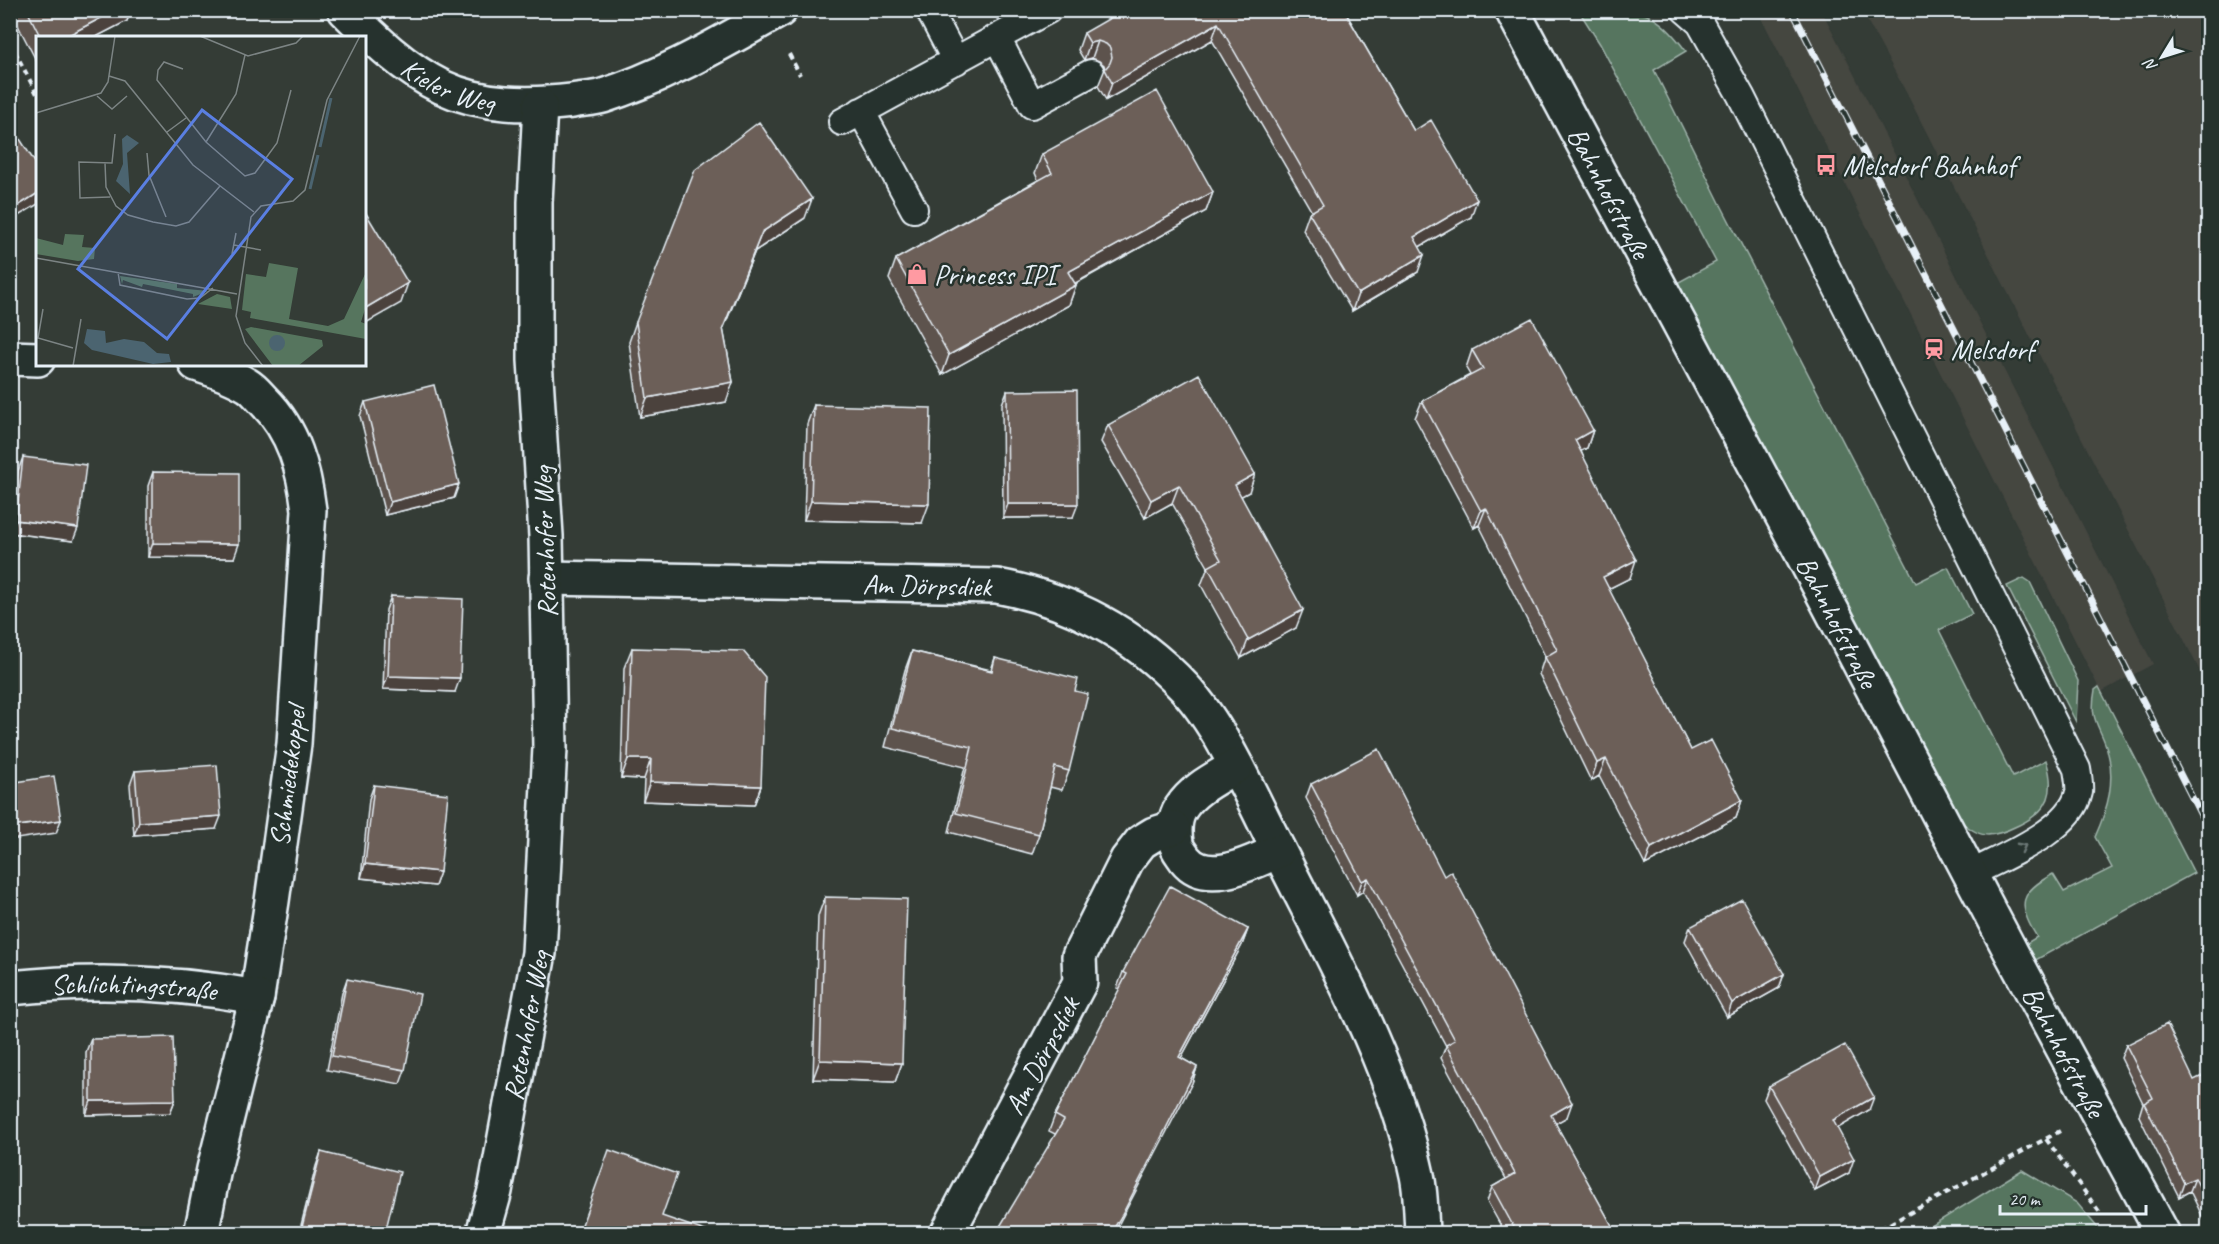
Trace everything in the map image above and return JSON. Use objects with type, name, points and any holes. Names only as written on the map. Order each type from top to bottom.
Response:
[{"type":"street","name":"Kieler Weg","points":[[345,10],[370,36],[403,63],[442,87],[500,103],[540,105]]},
{"type":"street","points":[[540,105],[601,97],[677,67],[780,10]]},
{"type":"street","name":"Bahnhofstraße","points":[[1512,10],[2163,1233]]},
{"type":"street","name":"Rotenhofer Weg","points":[[483,1233],[495,1191],[539,953],[550,748],[546,536],[535,360],[535,202],[540,105]]},
{"type":"street","points":[[10,358],[36,359]]},
{"type":"street","name":"Schmiedekoppel","points":[[201,1233],[213,1169],[257,997],[294,744],[309,510],[306,484],[298,455],[287,431],[272,408],[249,386],[222,372],[202,366]]},
{"type":"street","name":"Am Dörpsdiek","points":[[546,578],[997,586],[1034,593],[1106,624],[1167,670],[1187,690],[1210,722],[1236,766],[1314,921],[1376,1052],[1405,1129],[1415,1167],[1422,1233]]},
{"type":"street","points":[[1236,766],[1198,789],[1181,808],[1173,828],[1177,848],[1190,865],[1210,872],[1230,870],[1278,851]]},
{"type":"street","name":"Am Dörpsdiek","points":[[947,1233],[1080,982],[1079,956],[1128,860],[1142,842],[1154,834],[1173,828]]},
{"type":"street","name":"Schlichtingstraße","points":[[10,988],[108,983],[168,985],[212,988],[257,997]]},
{"type":"lane","points":[[928,10],[956,61]]},
{"type":"lane","points":[[914,209],[852,117],[1048,10]]},
{"type":"lane","points":[[1685,10],[1700,24],[1741,96],[2078,769],[2079,792],[2070,812],[2051,831],[1970,874]]},
{"type":"lane","points":[[997,38],[1032,105],[1091,73]]},
{"type":"path","points":[[10,42],[36,92]]},
{"type":"path","points":[[1871,1233],[2046,1139],[2102,1215]]},
{"type":"shaded area","points":[[1758,11],[1822,11],[2153,664],[2101,692]]},
{"type":"shaded area","points":[[1862,11],[2208,11],[2208,687],[1906,92]]},
{"type":"green space","points":[[1579,11],[1628,11],[1651,17],[1662,24],[1686,51],[1654,70],[1721,205],[1916,583],[1948,567],[1972,614],[1939,630],[2013,777],[2046,760],[2050,782],[2048,799],[2038,813],[2019,825],[2000,833],[1986,835],[1972,830],[1956,817],[1677,283],[1716,262],[1600,44]]},
{"type":"green space","points":[[2024,578],[2030,582],[2078,681],[2076,722],[2007,586]]},
{"type":"green space","points":[[2099,687],[2194,873],[2032,962],[2022,946],[2037,937],[2030,926],[2024,907],[2028,893],[2053,874],[2064,892],[2112,868],[2095,837],[2104,816],[2111,783],[2110,761],[2093,709],[2095,690]]},
{"type":"green space","points":[[2022,1170],[2077,1203],[2102,1233],[1924,1234],[1923,1231]]},
{"type":"building","points":[[27,10],[116,10],[67,36],[40,36]]},
{"type":"building","points":[[1124,10],[1344,10],[1414,131],[1431,120],[1477,200],[1414,237],[1424,255],[1358,294],[1309,213],[1323,205],[1218,23],[1112,83],[1105,69],[1112,57],[1110,48],[1098,41],[1090,43],[1084,33]]},
{"type":"building","points":[[1157,91],[1213,192],[1068,272],[1076,285],[949,355],[896,259],[1052,173],[1042,154]]},
{"type":"building","points":[[759,122],[812,199],[762,232],[723,328],[733,382],[647,398],[636,322],[695,170]]},
{"type":"building","points":[[18,136],[36,164],[36,194],[10,211],[10,141]]},
{"type":"building","points":[[366,213],[408,283],[366,308]]},
{"type":"building","points":[[1532,318],[1593,430],[1575,440],[1636,560],[1603,577],[1691,750],[1711,740],[1742,800],[1651,848],[1606,759],[1597,763],[1545,657],[1557,650],[1486,508],[1481,511],[1422,401],[1483,369],[1472,350]]},
{"type":"building","points":[[1199,374],[1255,474],[1235,485],[1303,610],[1248,640],[1208,567],[1221,560],[1179,485],[1151,500],[1108,425]]},
{"type":"building","points":[[434,385],[459,484],[390,502],[365,402]]},
{"type":"building","points":[[1077,390],[1078,504],[1008,504],[1007,391]]},
{"type":"building","points":[[814,405],[931,408],[929,504],[811,501]]},
{"type":"building","points":[[23,457],[86,465],[78,528],[16,520]]},
{"type":"building","points":[[153,472],[239,473],[239,544],[153,543]]},
{"type":"building","points":[[391,596],[463,599],[460,678],[388,676]]},
{"type":"building","points":[[632,648],[743,651],[765,677],[761,786],[650,782],[651,759],[628,759]]},
{"type":"building","points":[[912,651],[992,671],[995,658],[1078,679],[1075,691],[1088,694],[1069,771],[1055,767],[1039,834],[956,813],[972,747],[892,728]]},
{"type":"building","points":[[1379,749],[1444,876],[1451,871],[1572,1103],[1551,1115],[1616,1233],[1517,1233],[1492,1187],[1515,1174],[1446,1045],[1455,1040],[1368,878],[1362,881],[1311,784]]},
{"type":"building","points":[[217,765],[221,816],[139,822],[135,771]]},
{"type":"building","points":[[54,776],[61,820],[10,827],[10,783]]},
{"type":"building","points":[[374,785],[448,794],[440,872],[365,864]]},
{"type":"building","points":[[1170,886],[1248,929],[1179,1057],[1197,1067],[1111,1233],[996,1233],[1064,1120],[1055,1115],[1127,974],[1123,972]]},
{"type":"building","points":[[825,897],[907,899],[902,1063],[820,1060]]},
{"type":"building","points":[[1742,899],[1784,974],[1732,1003],[1690,927]]},
{"type":"building","points":[[347,979],[420,994],[405,1070],[332,1056]]},
{"type":"building","points":[[2167,1024],[2194,1080],[2204,1075],[2208,1084],[2208,1205],[2195,1178],[2184,1183],[2144,1103],[2153,1098],[2126,1045]]},
{"type":"building","points":[[173,1037],[175,1100],[91,1101],[91,1039]]},
{"type":"building","points":[[1845,1045],[1874,1097],[1833,1120],[1854,1159],[1820,1177],[1769,1086]]},
{"type":"building","points":[[609,1150],[677,1174],[662,1216],[711,1233],[579,1233]]},
{"type":"building","points":[[321,1152],[400,1172],[385,1233],[328,1233],[302,1227]]},
{"type":"railway","points":[[1792,10],[2208,829]]},
{"type":"place","name":"Melsdorf Bahnhof","points":[[1826,165]]},
{"type":"place","name":"Princess IPI","points":[[917,274]]},
{"type":"place","name":"Melsdorf","points":[[1934,349]]}]
